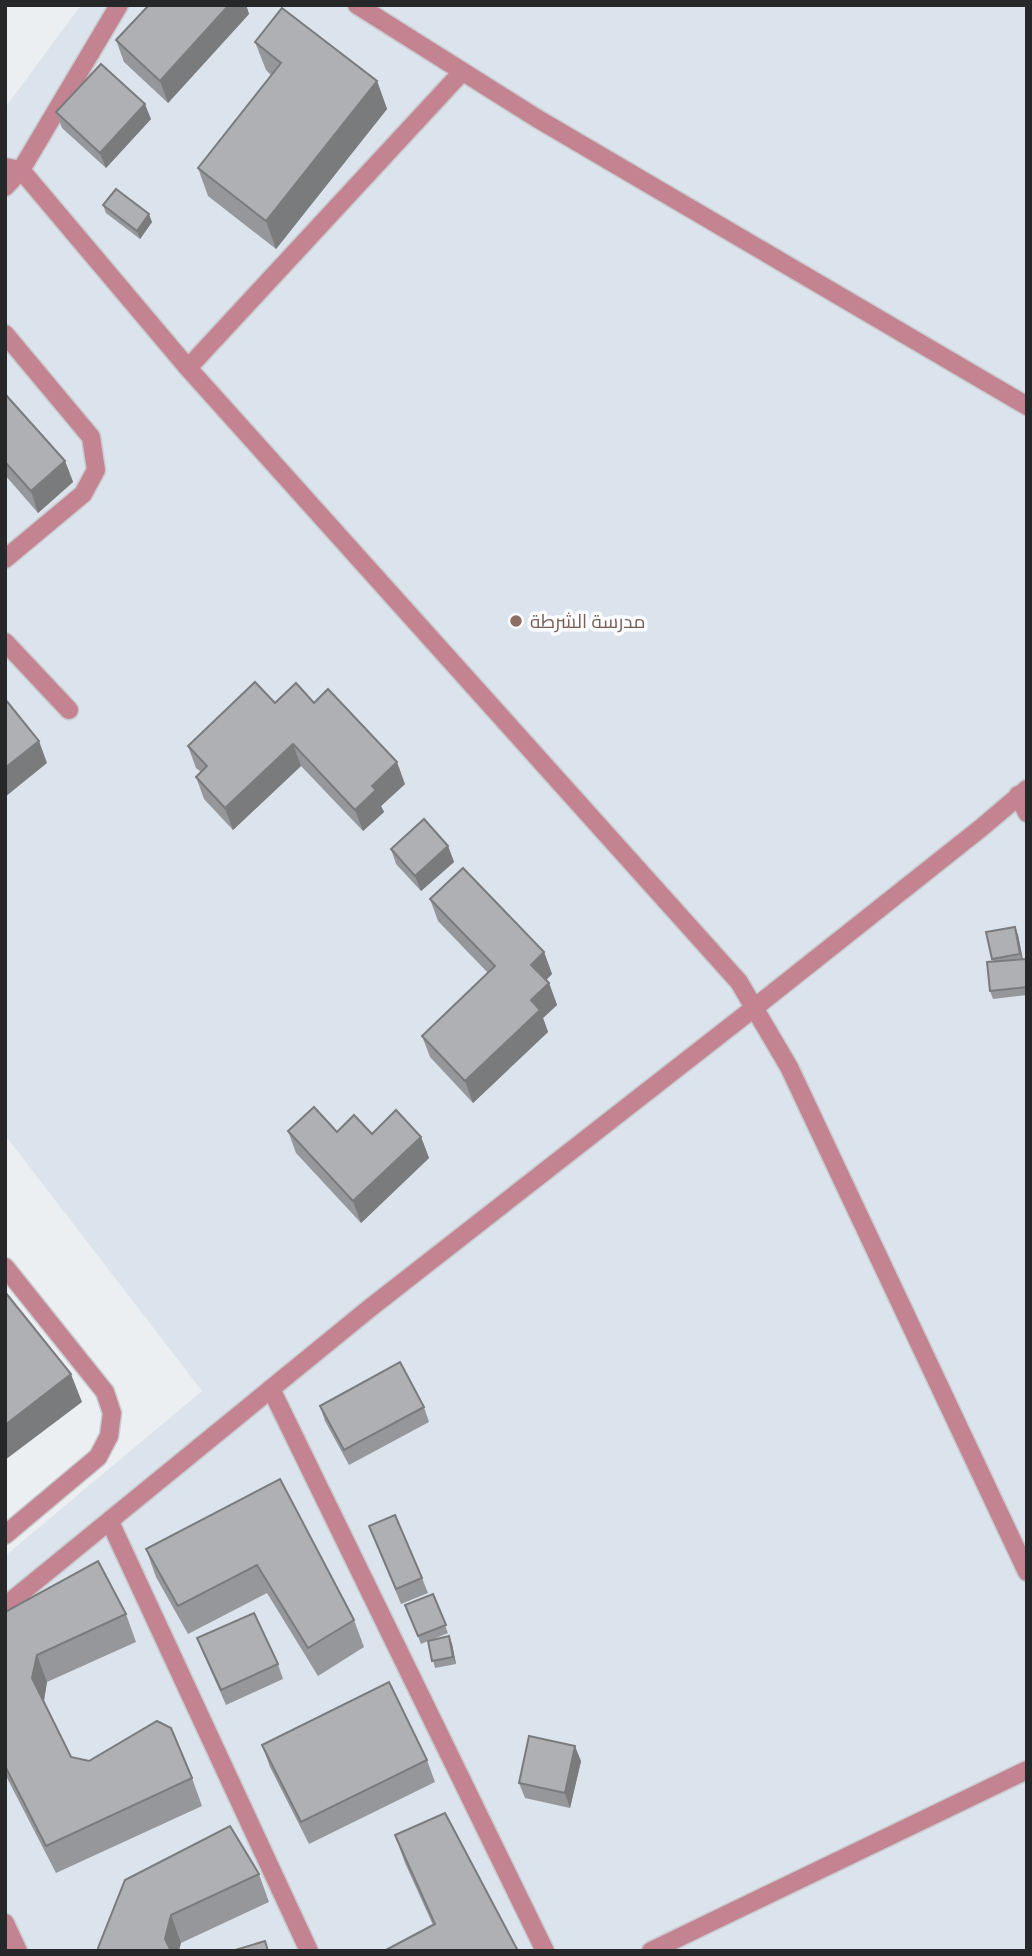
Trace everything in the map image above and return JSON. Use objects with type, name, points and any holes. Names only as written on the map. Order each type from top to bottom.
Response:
[{"type":"lane","points":[[5,187],[13,168],[119,5]]},
{"type":"lane","points":[[357,5],[538,119],[1027,406]]},
{"type":"lane","points":[[188,368],[462,72]]},
{"type":"lane","points":[[13,168],[188,368],[738,982],[789,1067],[1027,1572]]},
{"type":"lane","points":[[5,334],[91,437],[96,470],[83,494],[5,559]]},
{"type":"lane","points":[[5,642],[69,710]]},
{"type":"lane","points":[[5,1606],[370,1308],[754,1008],[981,828],[1022,792],[1027,813]]},
{"type":"lane","points":[[5,1267],[105,1392],[112,1413],[109,1436],[98,1457],[5,1535]]},
{"type":"lane","points":[[271,1390],[545,1951]]},
{"type":"lane","points":[[110,1522],[309,1951]]},
{"type":"lane","points":[[651,1951],[1027,1770]]},
{"type":"lane","points":[[5,1923],[18,1951]]},
{"type":"shaded area","name":"مدرسة الشرطة","points":[[81,5],[1027,5],[1027,1951],[5,1951],[5,1556],[202,1391],[5,1135],[5,108]]},
{"type":"building","points":[[149,5],[229,5],[160,81],[116,40]]},
{"type":"building","points":[[282,8],[377,81],[266,221],[198,168],[281,63],[255,42]]},
{"type":"building","points":[[101,64],[145,104],[100,153],[56,112]]},
{"type":"building","points":[[116,189],[149,214],[137,231],[103,205]]},
{"type":"building","points":[[5,394],[65,461],[31,491],[5,462]]},
{"type":"building","points":[[255,682],[275,703],[296,683],[314,703],[328,689],[397,762],[372,786],[376,790],[355,810],[293,744],[225,808],[196,777],[207,766],[188,746]]},
{"type":"building","points":[[5,699],[39,741],[5,768]]},
{"type":"building","points":[[424,819],[448,846],[415,876],[391,849]]},
{"type":"building","points":[[463,868],[544,952],[531,965],[549,983],[531,1000],[540,1010],[465,1081],[422,1036],[495,966],[430,899]]},
{"type":"building","points":[[1015,927],[1020,954],[992,959],[986,932]]},
{"type":"building","points":[[1027,959],[1027,987],[990,991],[987,962]]},
{"type":"building","points":[[314,1107],[337,1132],[354,1115],[372,1134],[396,1110],[421,1137],[353,1201],[288,1131]]},
{"type":"building","points":[[5,1292],[71,1374],[5,1425]]},
{"type":"building","points":[[400,1362],[424,1407],[344,1450],[320,1406]]},
{"type":"building","points":[[280,1479],[354,1620],[308,1648],[257,1565],[178,1606],[146,1549]]},
{"type":"building","points":[[395,1515],[422,1578],[396,1589],[369,1526]]},
{"type":"building","points":[[98,1561],[126,1614],[37,1655],[32,1678],[71,1757],[89,1761],[157,1721],[171,1728],[192,1778],[46,1846],[5,1766],[5,1612]]},
{"type":"building","points":[[433,1594],[446,1625],[418,1636],[405,1605]]},
{"type":"building","points":[[254,1613],[278,1664],[221,1690],[197,1638]]},
{"type":"building","points":[[449,1636],[453,1657],[432,1661],[428,1641]]},
{"type":"building","points":[[389,1682],[427,1760],[301,1822],[262,1745]]},
{"type":"building","points":[[529,1736],[575,1746],[565,1793],[519,1783]]},
{"type":"building","points":[[445,1813],[518,1951],[384,1951],[435,1924],[395,1835]]},
{"type":"building","points":[[230,1826],[259,1874],[171,1915],[165,1939],[171,1951],[99,1951],[125,1880]]},
{"type":"building","points":[[265,1941],[268,1951],[232,1951]]},
{"type":"place","name":"مدرسة الشرطة","points":[[516,621]]}]
